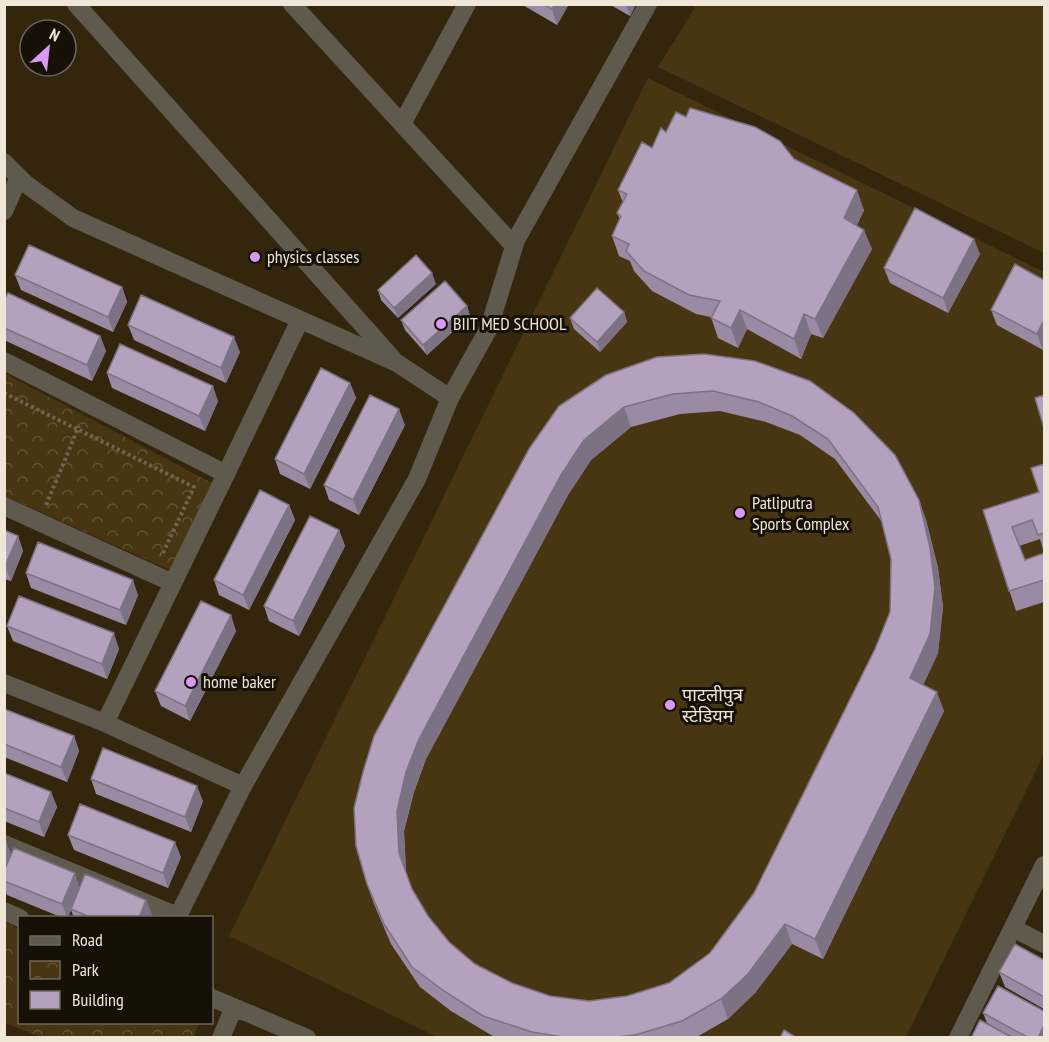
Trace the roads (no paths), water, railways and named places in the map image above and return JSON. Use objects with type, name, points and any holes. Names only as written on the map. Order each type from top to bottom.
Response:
[{"type":"street","points":[[76,4],[397,363]]},
{"type":"street","points":[[402,124],[467,4]]},
{"type":"street","points":[[178,916],[243,786],[417,479],[450,398],[489,328],[514,246],[648,4]]},
{"type":"street","points":[[295,5],[514,246]]},
{"type":"street","points":[[4,162],[73,218],[397,363],[450,398]]},
{"type":"street","points":[[4,211],[20,177]]},
{"type":"street","points":[[105,723],[300,320]]},
{"type":"street","points":[[4,361],[226,474]]},
{"type":"street","points":[[4,506],[43,514],[173,583]]},
{"type":"street","points":[[4,683],[105,723],[243,786]]},
{"type":"street","points":[[4,844],[175,916]]},
{"type":"street","points":[[957,1038],[1044,865]]},
{"type":"street","points":[[4,911],[18,917]]},
{"type":"street","points":[[1013,928],[1044,944]]},
{"type":"street","points":[[213,998],[307,1038]]},
{"type":"street","points":[[221,1038],[234,1007]]},
{"type":"place","name":"physics classes","points":[[255,257]]},
{"type":"place","name":"BIIT MED SCHOOL","points":[[441,324]]},
{"type":"place","name":"Patliputra Sports Complex","points":[[740,513]]},
{"type":"place","name":"home baker","points":[[191,682]]},
{"type":"place","name":"पाटलीपुत्र स्टेडियम","points":[[670,705]]}]
